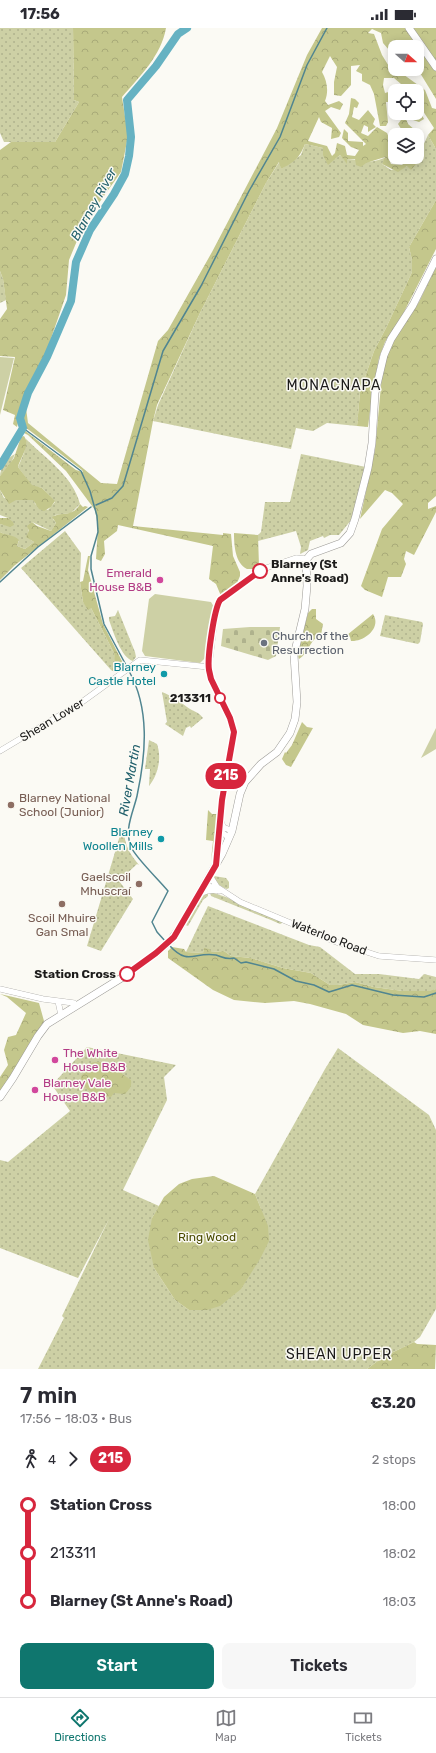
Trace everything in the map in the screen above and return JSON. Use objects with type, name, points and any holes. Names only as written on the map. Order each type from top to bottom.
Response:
[{"type":"main road","points":[[409,28],[436,67]]},
{"type":"main road","points":[[0,1097],[47,1024],[123,977],[159,951],[171,940],[200,894],[216,865],[230,834],[240,794],[245,782],[260,764],[272,756],[280,748],[290,733],[296,713],[297,688],[294,655],[305,609],[307,586],[306,559],[311,554],[341,543],[350,533],[368,468],[372,443],[375,393],[384,355],[391,339],[413,305],[436,259]]},
{"type":"street","points":[[216,865],[219,829],[234,732],[230,718],[209,670],[215,616],[219,602],[263,569],[296,558],[306,559]]},
{"type":"street","name":"Shean Lower","points":[[0,751],[82,702],[140,660],[145,659],[209,670]]},
{"type":"street","points":[[221,817],[223,827],[230,834]]},
{"type":"street","points":[[219,829],[222,833],[230,834]]},
{"type":"street","name":"Waterloo Road","points":[[210,876],[213,884],[226,894]]},
{"type":"street","name":"Waterloo Road","points":[[205,884],[250,907],[363,952],[395,958],[436,960]]},
{"type":"street","points":[[200,894],[206,891],[217,890]]},
{"type":"street","points":[[0,989],[74,1003],[75,1006]]},
{"type":"street","points":[[58,1001],[60,1015]]},
{"type":"green space","points":[[0,28],[73,28],[74,100],[79,102],[55,142],[4,142],[0,133]]},
{"type":"green space","points":[[73,28],[166,28],[160,48],[155,57],[122,97],[128,136],[121,172],[84,224],[69,260],[66,295],[46,353],[26,392],[17,427],[13,424],[15,415],[3,410],[15,357],[0,356],[0,319],[7,309],[3,279],[0,271],[0,150],[11,142],[55,142],[79,102],[74,100]]},
{"type":"green space","points":[[322,28],[436,28],[436,99],[422,76],[424,76],[424,40],[388,40],[388,49],[383,43],[381,33],[372,29],[368,33],[374,34],[382,55],[388,65],[388,76],[406,76],[417,84],[401,84],[394,78],[384,78],[383,85],[385,93],[388,92],[388,102],[386,102],[388,122],[386,126],[380,126],[374,94],[370,85],[362,81],[362,74],[356,71],[360,65],[351,66],[351,85],[341,96],[334,95],[334,82],[337,67],[330,56],[322,72],[327,86],[325,101],[328,105],[339,101],[343,104],[340,110],[331,107],[325,111],[341,133],[339,137],[331,139],[332,128],[321,122],[319,117],[308,141],[327,146],[332,156],[335,153],[337,143],[345,146],[347,155],[355,156],[359,150],[351,147],[342,138],[344,129],[348,133],[348,141],[363,142],[363,146],[366,144],[345,123],[349,114],[351,98],[355,99],[359,103],[357,108],[354,107],[352,117],[359,120],[368,110],[375,119],[373,124],[376,127],[368,132],[368,127],[364,125],[361,133],[368,136],[377,127],[387,133],[388,164],[416,164],[411,170],[407,166],[398,172],[382,164],[385,157],[366,163],[361,167],[356,165],[355,159],[347,159],[347,164],[340,155],[328,165],[323,155],[323,148],[305,144],[301,153],[293,162],[281,169],[279,162],[266,183],[200,313],[157,405],[133,526],[223,535],[223,533],[231,534],[233,556],[240,572],[240,576],[237,583],[221,596],[216,584],[209,579],[213,546],[118,525],[117,531],[104,541],[105,554],[101,561],[96,559],[98,527],[95,510],[66,471],[28,435],[22,432],[24,430],[76,470],[83,472],[82,470],[25,427],[22,417],[26,408],[28,423],[101,483],[117,484],[158,341],[168,330],[212,252],[277,128],[307,55]]},
{"type":"green space","points":[[424,89],[432,108],[436,109],[436,149],[428,135],[434,128],[424,113]]},
{"type":"green space","points":[[401,120],[406,120],[408,124],[413,128],[401,128],[398,124]]},
{"type":"green space","points":[[428,135],[436,149],[436,200],[409,247],[412,260],[412,272],[374,351],[360,392],[357,426],[327,423],[313,431],[296,428],[291,449],[153,421],[158,405],[200,313],[266,183],[280,161],[281,169],[301,155],[305,144],[323,148],[335,159],[340,155],[347,163],[347,159],[375,161],[386,157],[382,164],[391,170],[416,164],[424,164],[424,144]]},
{"type":"green space","points":[[436,200],[436,249],[403,314],[385,342],[379,358],[368,427],[357,426],[360,392],[374,351],[412,272],[412,260],[409,247]]},
{"type":"green space","points":[[436,267],[436,496],[428,503],[428,509],[436,506],[436,512],[414,555],[406,551],[404,559],[406,564],[401,577],[388,577],[382,597],[365,590],[361,586],[382,529],[403,504],[392,493],[385,490],[360,519],[375,450],[382,375],[387,356],[393,342],[419,302]]},
{"type":"green space","points":[[0,271],[3,279],[6,300],[0,303]]},
{"type":"green space","points":[[0,357],[14,358],[0,415]]},
{"type":"green space","points":[[24,436],[26,440],[26,447],[18,467],[32,485],[42,488],[55,501],[51,507],[44,511],[39,509],[33,500],[16,500],[9,504],[0,490],[0,476],[14,458],[21,437]]},
{"type":"green space","points":[[26,439],[65,476],[80,504],[71,513],[55,515],[53,519],[56,523],[51,531],[32,522],[28,528],[31,540],[34,542],[25,549],[17,546],[19,541],[0,532],[0,524],[10,526],[8,518],[0,515],[0,490],[4,498],[34,500],[35,504],[48,510],[55,502],[42,488],[32,486],[18,467],[24,453]]},
{"type":"green space","points":[[15,454],[10,465],[0,476],[1,470],[5,463]]},
{"type":"green space","points":[[301,454],[366,467],[352,519],[339,535],[330,535],[324,538],[323,536],[310,541],[308,550],[300,554],[301,547],[296,531],[258,541],[258,535],[261,532],[265,502],[290,502]]},
{"type":"green space","points":[[80,504],[83,507],[88,507],[14,566],[0,580],[0,532],[17,538],[19,540],[17,546],[25,549],[34,542],[26,537],[29,531],[27,526],[32,522],[37,526],[51,531],[56,523],[52,517],[59,514],[70,513]]},
{"type":"green space","points":[[0,518],[8,518],[14,525],[10,527],[0,524]]},
{"type":"green space","points":[[65,531],[81,553],[80,582],[83,602],[91,608],[114,653],[116,663],[111,670],[21,568]]},
{"type":"green space","points":[[234,533],[258,535],[259,566],[256,569],[247,569],[240,563],[235,548]]},
{"type":"green space","points":[[88,556],[90,556],[88,570],[103,624],[124,665],[115,672],[111,670],[115,663],[114,653],[91,608],[88,610],[83,602],[80,582],[83,581]]},
{"type":"green space","points":[[155,594],[211,602],[214,607],[206,657],[200,663],[145,656],[142,651],[149,599]]},
{"type":"green space","points":[[312,609],[316,609],[316,619],[323,624],[321,635],[311,643],[299,659],[298,650],[301,637],[308,613]]},
{"type":"green space","points":[[118,610],[135,652],[136,657],[133,661],[129,659],[121,650],[109,620],[109,617],[115,616]]},
{"type":"green space","points":[[373,614],[375,624],[370,633],[366,637],[356,641],[351,641],[350,637],[347,635]]},
{"type":"green space","points":[[385,615],[422,622],[420,642],[418,644],[380,636]]},
{"type":"green space","points":[[280,627],[276,656],[268,660],[221,646],[223,629]]},
{"type":"green space","points":[[162,692],[199,714],[203,718],[191,728],[190,726],[186,728],[183,736],[165,724],[167,722]]},
{"type":"green space","points":[[302,722],[307,727],[313,728],[291,767],[286,765],[282,759],[285,752],[286,753],[292,745]]},
{"type":"green space","points":[[436,728],[436,749],[421,758]]},
{"type":"green space","points":[[149,740],[157,744],[159,761],[155,777],[149,786],[150,769],[145,769]]},
{"type":"green space","points":[[208,810],[212,814],[218,814],[211,861],[213,841],[206,840]]},
{"type":"green space","points":[[121,832],[124,832],[128,850],[139,865],[137,864],[119,881],[133,899],[101,951],[87,946]]},
{"type":"green space","points":[[214,876],[226,878],[229,882],[229,888],[227,889],[219,884]]},
{"type":"green space","points":[[210,892],[226,897],[253,910],[284,922],[280,924],[211,896]]},
{"type":"green space","points":[[208,893],[208,896],[203,900],[188,926],[186,925],[201,897]]},
{"type":"green space","points":[[208,906],[309,945],[320,947],[355,974],[379,974],[419,979],[424,974],[436,977],[436,989],[429,991],[403,991],[374,987],[355,982],[330,985],[311,973],[283,968],[251,958],[231,956],[224,951],[212,952],[204,949],[203,953],[186,952]]},
{"type":"green space","points":[[172,947],[184,949],[186,952],[203,953],[204,948],[209,949],[212,952],[224,951],[231,956],[251,958],[283,968],[311,973],[330,985],[355,982],[374,987],[403,991],[428,991],[436,989],[436,1034],[420,1031],[403,1033],[363,1025],[346,1014],[294,1001],[265,1003],[234,1000],[213,990],[168,958],[168,951]]},
{"type":"green space","points":[[0,994],[39,1003],[44,1021],[0,1093],[0,1077],[8,1065],[4,1050],[8,1037],[16,1035],[26,1013],[7,997]]},
{"type":"green space","points":[[87,1047],[176,1065],[164,1077],[167,1100],[123,1190],[159,1206],[152,1218],[154,1268],[175,1300],[189,1310],[261,1209],[255,1194],[338,1048],[429,1115],[436,1130],[436,1309],[420,1337],[414,1342],[383,1357],[367,1369],[38,1369],[64,1318],[62,1316],[109,1219],[78,1278],[0,1248],[0,1160],[8,1162],[70,1111],[52,1085]]},
{"type":"green space","points":[[101,1062],[121,1070],[122,1074],[131,1080],[128,1091],[125,1094],[114,1093],[111,1097],[96,1094],[87,1089],[84,1086],[81,1076],[87,1070],[89,1064]]},
{"type":"green space","name":"Ring Wood","points":[[214,1176],[255,1194],[268,1226],[269,1241],[260,1259],[241,1289],[220,1306],[207,1310],[189,1310],[175,1300],[154,1268],[148,1240],[152,1218],[164,1197],[179,1184],[192,1179]]},
{"type":"green space","points":[[414,1342],[417,1344],[436,1345],[435,1369],[367,1369],[383,1357]]},
{"type":"waterway","name":"Blarney River","points":[[0,466],[23,428],[20,418],[28,393],[47,357],[71,301],[76,262],[90,230],[114,194],[125,174],[131,137],[127,100],[156,66],[178,34],[187,28]]},
{"type":"waterway","points":[[96,505],[112,498],[123,486],[163,351],[201,286],[249,191],[280,137],[307,65],[327,28]]},
{"type":"waterway","name":"River Martin","points":[[23,428],[81,471],[90,491],[97,516],[98,532],[91,556],[91,569],[104,624],[127,667]]},
{"type":"waterway","points":[[0,582],[38,547],[91,507]]},
{"type":"waterway","name":"River Martin","points":[[129,671],[136,686],[143,716],[144,748],[140,780],[128,834],[131,847],[134,852],[168,891],[152,922],[157,932],[166,942]]},
{"type":"waterway","name":"River Martin","points":[[169,945],[176,952],[187,957],[208,954],[216,955],[231,959],[234,958],[241,963],[246,962],[274,969],[296,981],[314,985],[329,992],[352,985],[393,995],[424,997],[436,993]]},
{"type":"bus line","name":"215","points":[[127,974],[156,953],[174,937],[216,865],[222,800],[234,732],[230,718],[211,679],[209,670],[215,616],[217,605],[220,600],[260,571]]},
{"type":"place","name":"Blarney (St Anne's Road)","points":[[260,571]]},
{"type":"place","name":"Emerald House B&B","points":[[160,580]]},
{"type":"place","name":"Church of the Resurrection","points":[[264,643]]},
{"type":"place","name":"Blarney Castle Hotel","points":[[164,674]]},
{"type":"place","name":"213311","points":[[220,698]]},
{"type":"place","name":"Blarney National School (Junior)","points":[[11,805]]},
{"type":"place","name":"Blarney Woollen Mills","points":[[161,839]]},
{"type":"place","name":"Gaelscoil Mhuscraí","points":[[139,884]]},
{"type":"place","name":"Scoil Mhuire Gan Smal","points":[[62,904]]},
{"type":"place","name":"Station Cross","points":[[127,974]]},
{"type":"place","name":"The White House B&B","points":[[55,1060]]},
{"type":"place","name":"Blarney Vale House B&B","points":[[35,1090]]},
{"type":"district","name":"MONACNAPA","points":[[334,385]]},
{"type":"district","name":"SHEAN UPPER","points":[[339,1354]]}]
